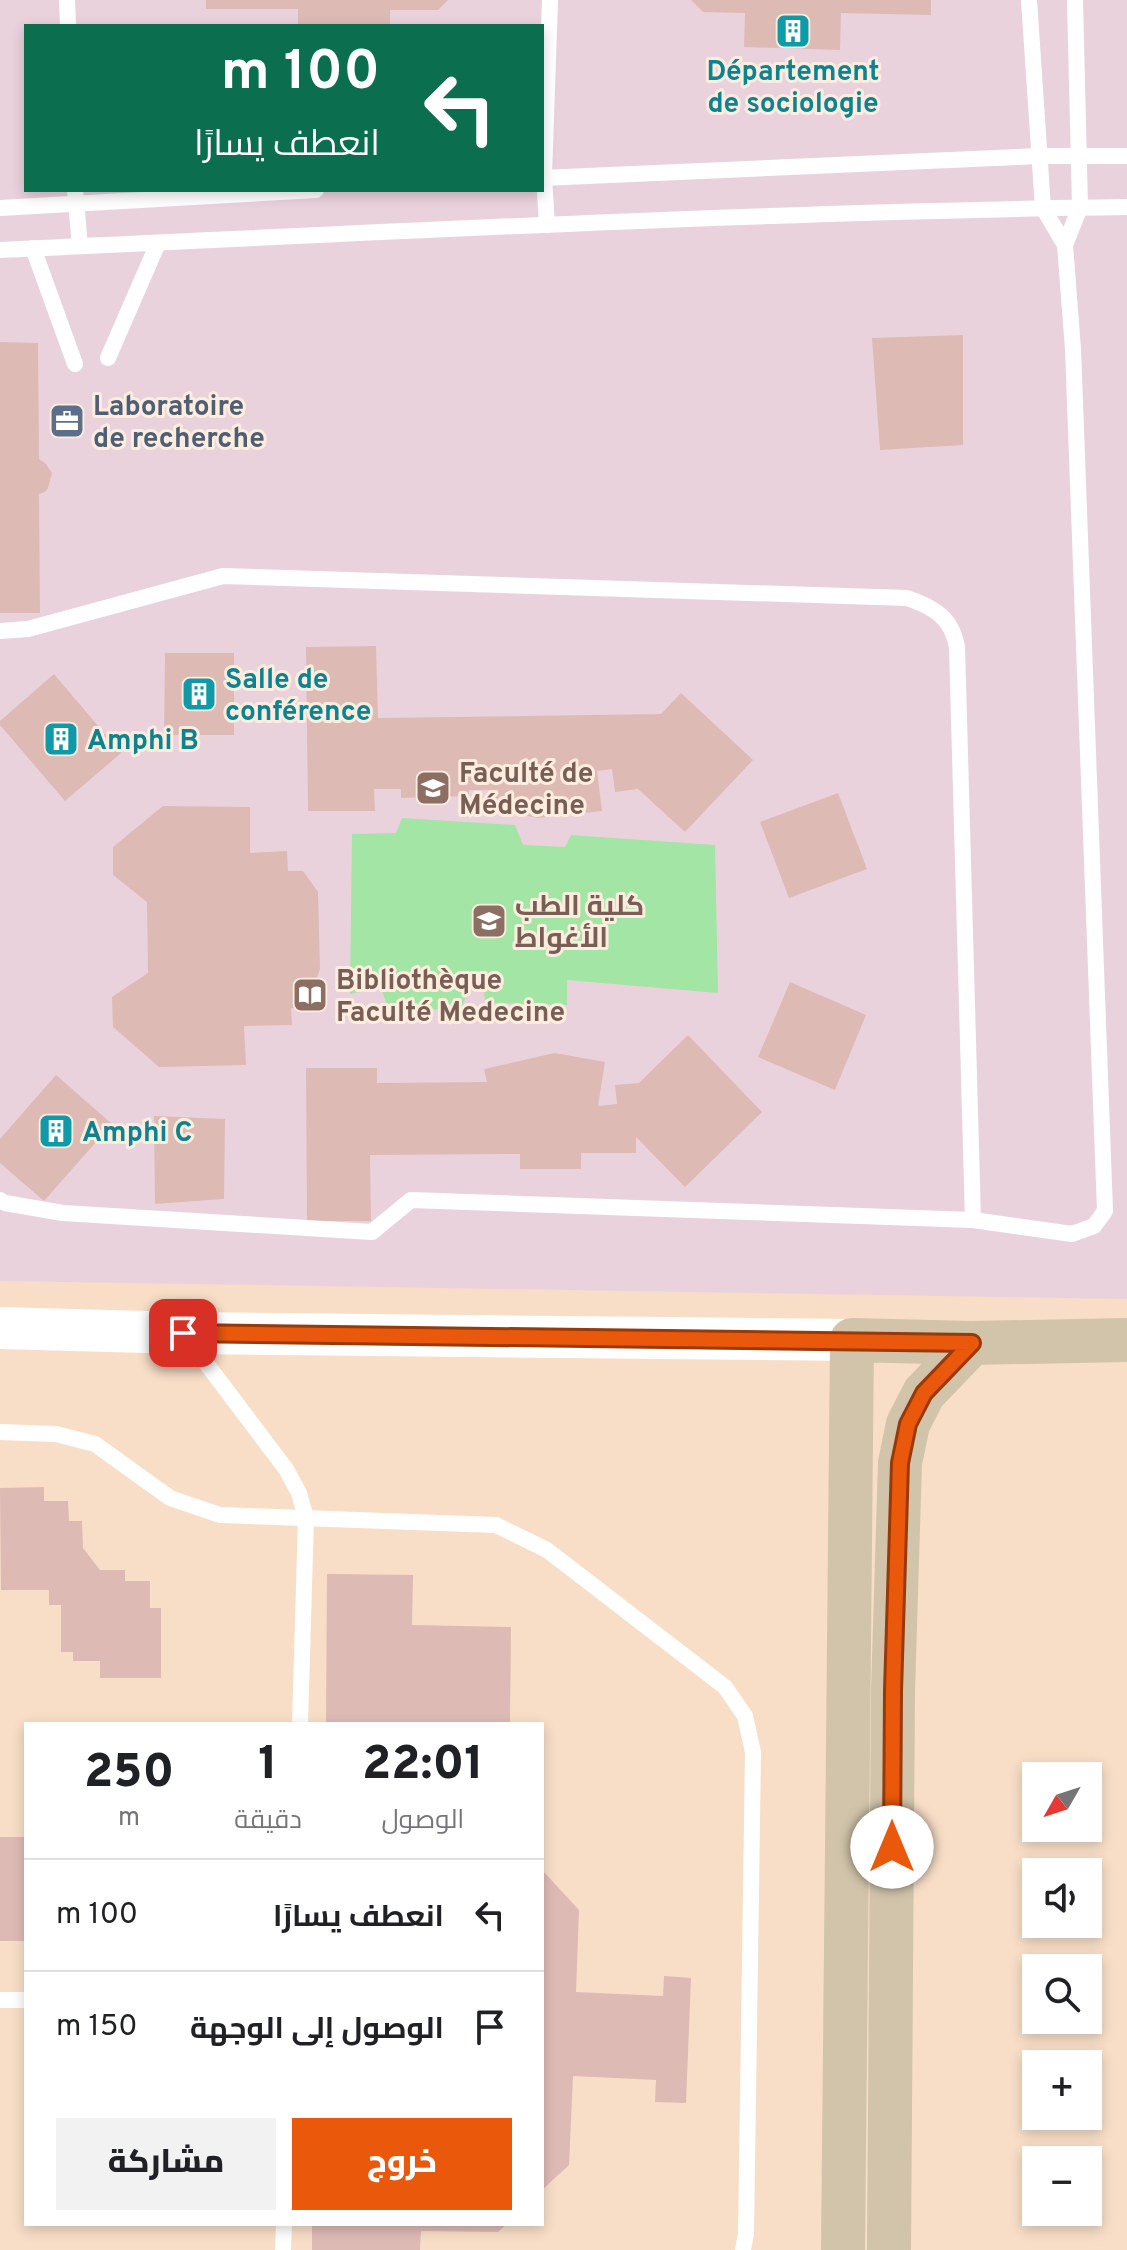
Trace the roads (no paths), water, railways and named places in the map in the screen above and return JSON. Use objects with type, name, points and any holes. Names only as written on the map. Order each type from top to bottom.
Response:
[{"type":"main road","points":[[843,2250],[852,1340],[972,1343],[1127,1340]]},
{"type":"main road","points":[[889,2250],[893,1691],[900,1463],[908,1424],[924,1393],[972,1343]]},
{"type":"street","points":[[0,1328],[183,1333],[852,1340]]},
{"type":"lane","points":[[67,0],[68,24]]},
{"type":"lane","points":[[544,153],[550,0]]},
{"type":"lane","points":[[1029,0],[1043,208],[1065,245]]},
{"type":"lane","points":[[0,1200],[63,1213],[372,1232],[411,1200],[973,1220],[1072,1234],[1094,1226],[1105,1211],[1073,349],[1065,245],[1080,207],[1075,0]]},
{"type":"lane","points":[[544,178],[1041,156],[1127,156]]},
{"type":"lane","points":[[544,190],[547,225]]},
{"type":"lane","points":[[0,208],[75,197],[247,192]]},
{"type":"lane","points":[[75,197],[80,246]]},
{"type":"lane","points":[[0,250],[547,225],[1127,207]]},
{"type":"lane","points":[[108,358],[158,243]]},
{"type":"lane","points":[[33,248],[75,364]]},
{"type":"lane","points":[[0,631],[28,629],[223,576],[907,598],[924,604],[944,618],[954,630],[957,647],[973,1220]]},
{"type":"lane","points":[[183,1333],[286,1469],[299,1493],[306,1518],[300,1722]]},
{"type":"lane","points":[[0,1432],[56,1434],[95,1444],[170,1498],[220,1515],[496,1525],[547,1550],[725,1687],[745,1716],[753,1752],[746,2234],[743,2250]]},
{"type":"lane","points":[[0,2000],[24,2000]]},
{"type":"lane","points":[[283,2250],[284,2226]]},
{"type":"place","name":"Département de sociologie","points":[[793,31]]},
{"type":"place","name":"Laboratoire de recherche","points":[[67,421]]},
{"type":"place","name":"Salle de conférence","points":[[199,694]]},
{"type":"place","name":"Amphi B","points":[[61,739]]},
{"type":"place","name":"Faculté de Médecine","points":[[433,788]]},
{"type":"place","name":"كلية الطب الأغواط","points":[[489,921]]},
{"type":"place","name":"Bibliothèque Faculté Medecine","points":[[310,995]]},
{"type":"place","name":"Amphi C","points":[[56,1131]]}]
